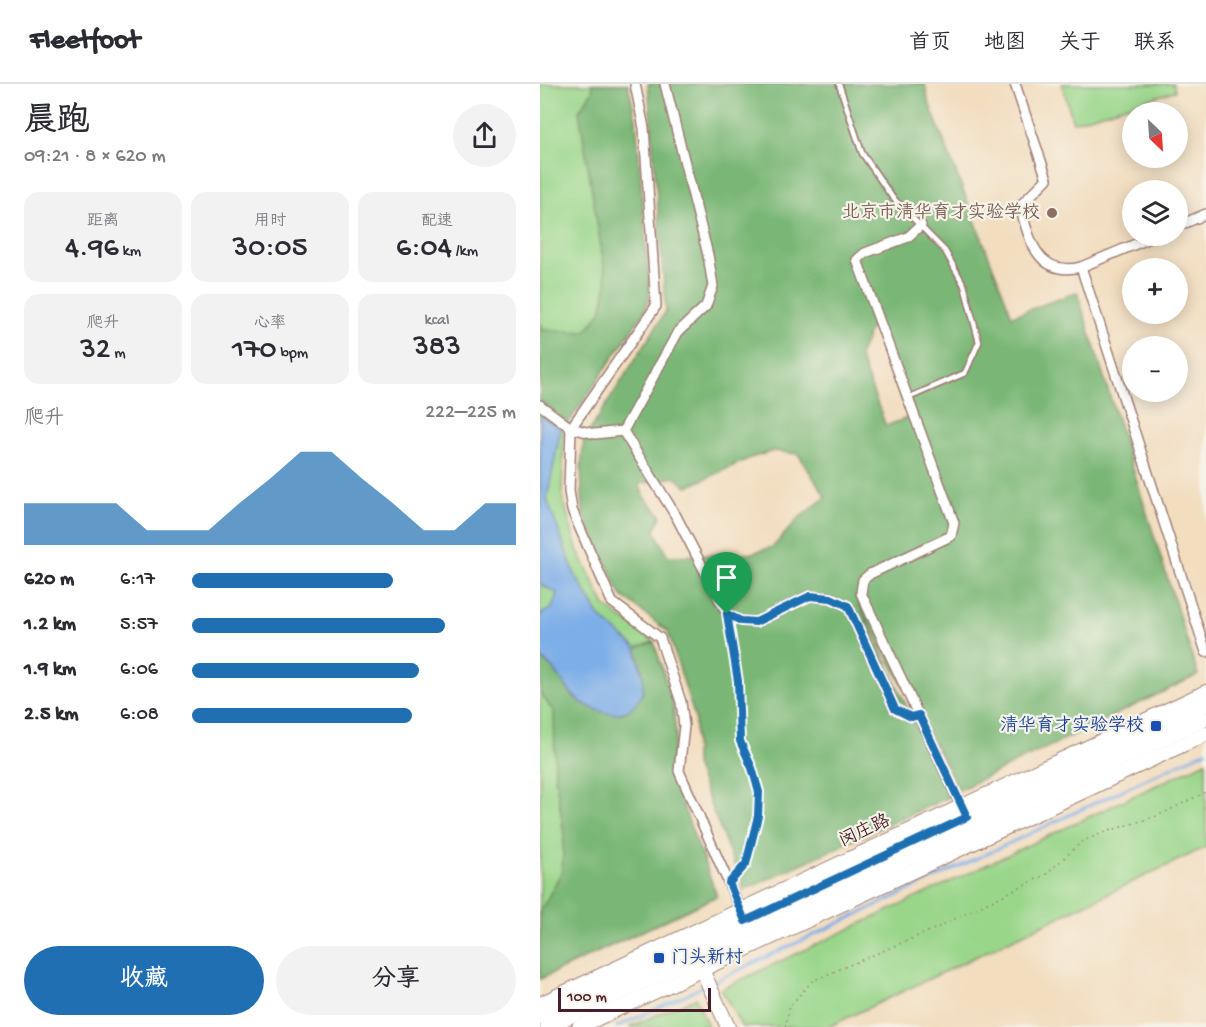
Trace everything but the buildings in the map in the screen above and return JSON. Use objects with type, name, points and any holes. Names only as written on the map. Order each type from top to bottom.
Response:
[{"type":"main road","name":"闵庄路","points":[[964,812],[1206,692]]},
{"type":"main road","name":"闵庄路","points":[[540,1004],[743,915],[964,812],[1206,705]]},
{"type":"main road","points":[[547,1027],[704,974],[1206,719]]},
{"type":"main road","points":[[579,1027],[704,974],[1206,734]]},
{"type":"main road","name":"闵庄路","points":[[540,1017],[743,915]]},
{"type":"main road","points":[[704,974],[743,915]]},
{"type":"main road","points":[[704,974],[728,1027]]},
{"type":"street","points":[[635,84],[644,128],[656,306],[571,428],[569,491],[572,510],[612,602],[660,638],[681,702],[684,726],[679,771],[743,915]]},
{"type":"street","points":[[623,431],[678,332],[706,306],[713,286],[708,255],[665,84]]},
{"type":"street","points":[[1015,84],[1047,179],[1020,206],[1034,250],[1052,264],[1071,269],[1131,246]]},
{"type":"street","points":[[1188,222],[1206,214]]},
{"type":"street","points":[[921,225],[908,237],[865,253],[857,260],[954,523],[951,536],[870,574],[863,580],[861,593],[964,812]]},
{"type":"street","points":[[1081,267],[1206,652]]},
{"type":"street","points":[[540,405],[571,428],[595,434],[623,431]]},
{"type":"street","points":[[623,431],[675,516],[727,614],[741,621],[756,622],[810,596],[831,598],[848,606],[895,709],[911,717],[919,715]]},
{"type":"lane","points":[[839,84],[862,153],[892,197],[945,251],[964,285],[979,342],[965,373],[908,398]]},
{"type":"lane","points":[[727,614],[738,681],[740,741],[752,768],[759,792],[758,816],[746,864],[729,883]]},
{"type":"path","points":[[786,1027],[790,1006],[812,981],[932,930],[1045,875],[1083,841],[1104,832],[1157,816],[1206,792]]},
{"type":"green space","points":[[540,84],[628,84],[644,312],[564,429],[562,495],[577,549],[605,606],[654,642],[673,705],[676,738],[669,770],[717,896],[540,979]]},
{"type":"green space","points":[[593,84],[628,84],[636,119],[650,296],[644,312],[569,422],[540,400],[540,322],[544,330],[585,332],[601,312],[607,284],[579,111],[592,92]]},
{"type":"green space","points":[[648,84],[925,84],[928,100],[1012,316],[1077,292],[1198,675],[959,790],[855,596],[949,797],[744,890],[695,765],[695,718],[668,632],[621,595],[583,514],[581,466],[584,440],[666,311]],"holes":[[[873,323],[909,417],[886,426],[859,356]],[[774,451],[798,454],[826,497],[799,518],[773,547],[748,554],[668,556],[655,531],[661,515],[644,497],[639,484],[675,477],[687,487],[750,458]]]},
{"type":"green space","points":[[1062,84],[1173,84],[1175,91],[1139,102],[1122,102],[1122,107],[1073,122]]},
{"type":"green space","points":[[654,642],[673,705],[676,738],[669,770],[717,896],[540,979],[540,908],[544,905],[562,871],[564,834],[555,776],[554,712],[540,693],[540,658],[549,663],[573,696],[643,676],[636,648]]},
{"type":"green space","points":[[1206,762],[1206,847],[828,1027],[742,1027],[721,989]]},
{"type":"green space","points":[[696,998],[708,1027],[629,1027]]},
{"type":"water","points":[[540,416],[561,428],[547,499],[574,573],[600,617],[636,648],[643,676],[643,693],[631,708],[620,713],[605,712],[589,707],[571,693],[557,674],[540,658],[540,615],[552,608],[557,593],[540,584]]},
{"type":"waterway","points":[[713,982],[1206,751]]},
{"type":"waterway","points":[[617,1027],[704,986]]},
{"type":"place","name":"北京市清华育才实验学校","points":[[1052,213]]},
{"type":"place","name":"清华育才实验学校","points":[[1156,726]]},
{"type":"place","name":"门头新村","points":[[659,958]]},
{"type":"route","points":[[810,596],[831,598],[848,606],[895,709],[911,717],[919,715],[967,817],[745,921],[729,883],[746,864],[758,816],[759,792],[752,768],[740,741],[738,681],[727,614],[741,621],[756,622],[810,596]]}]
